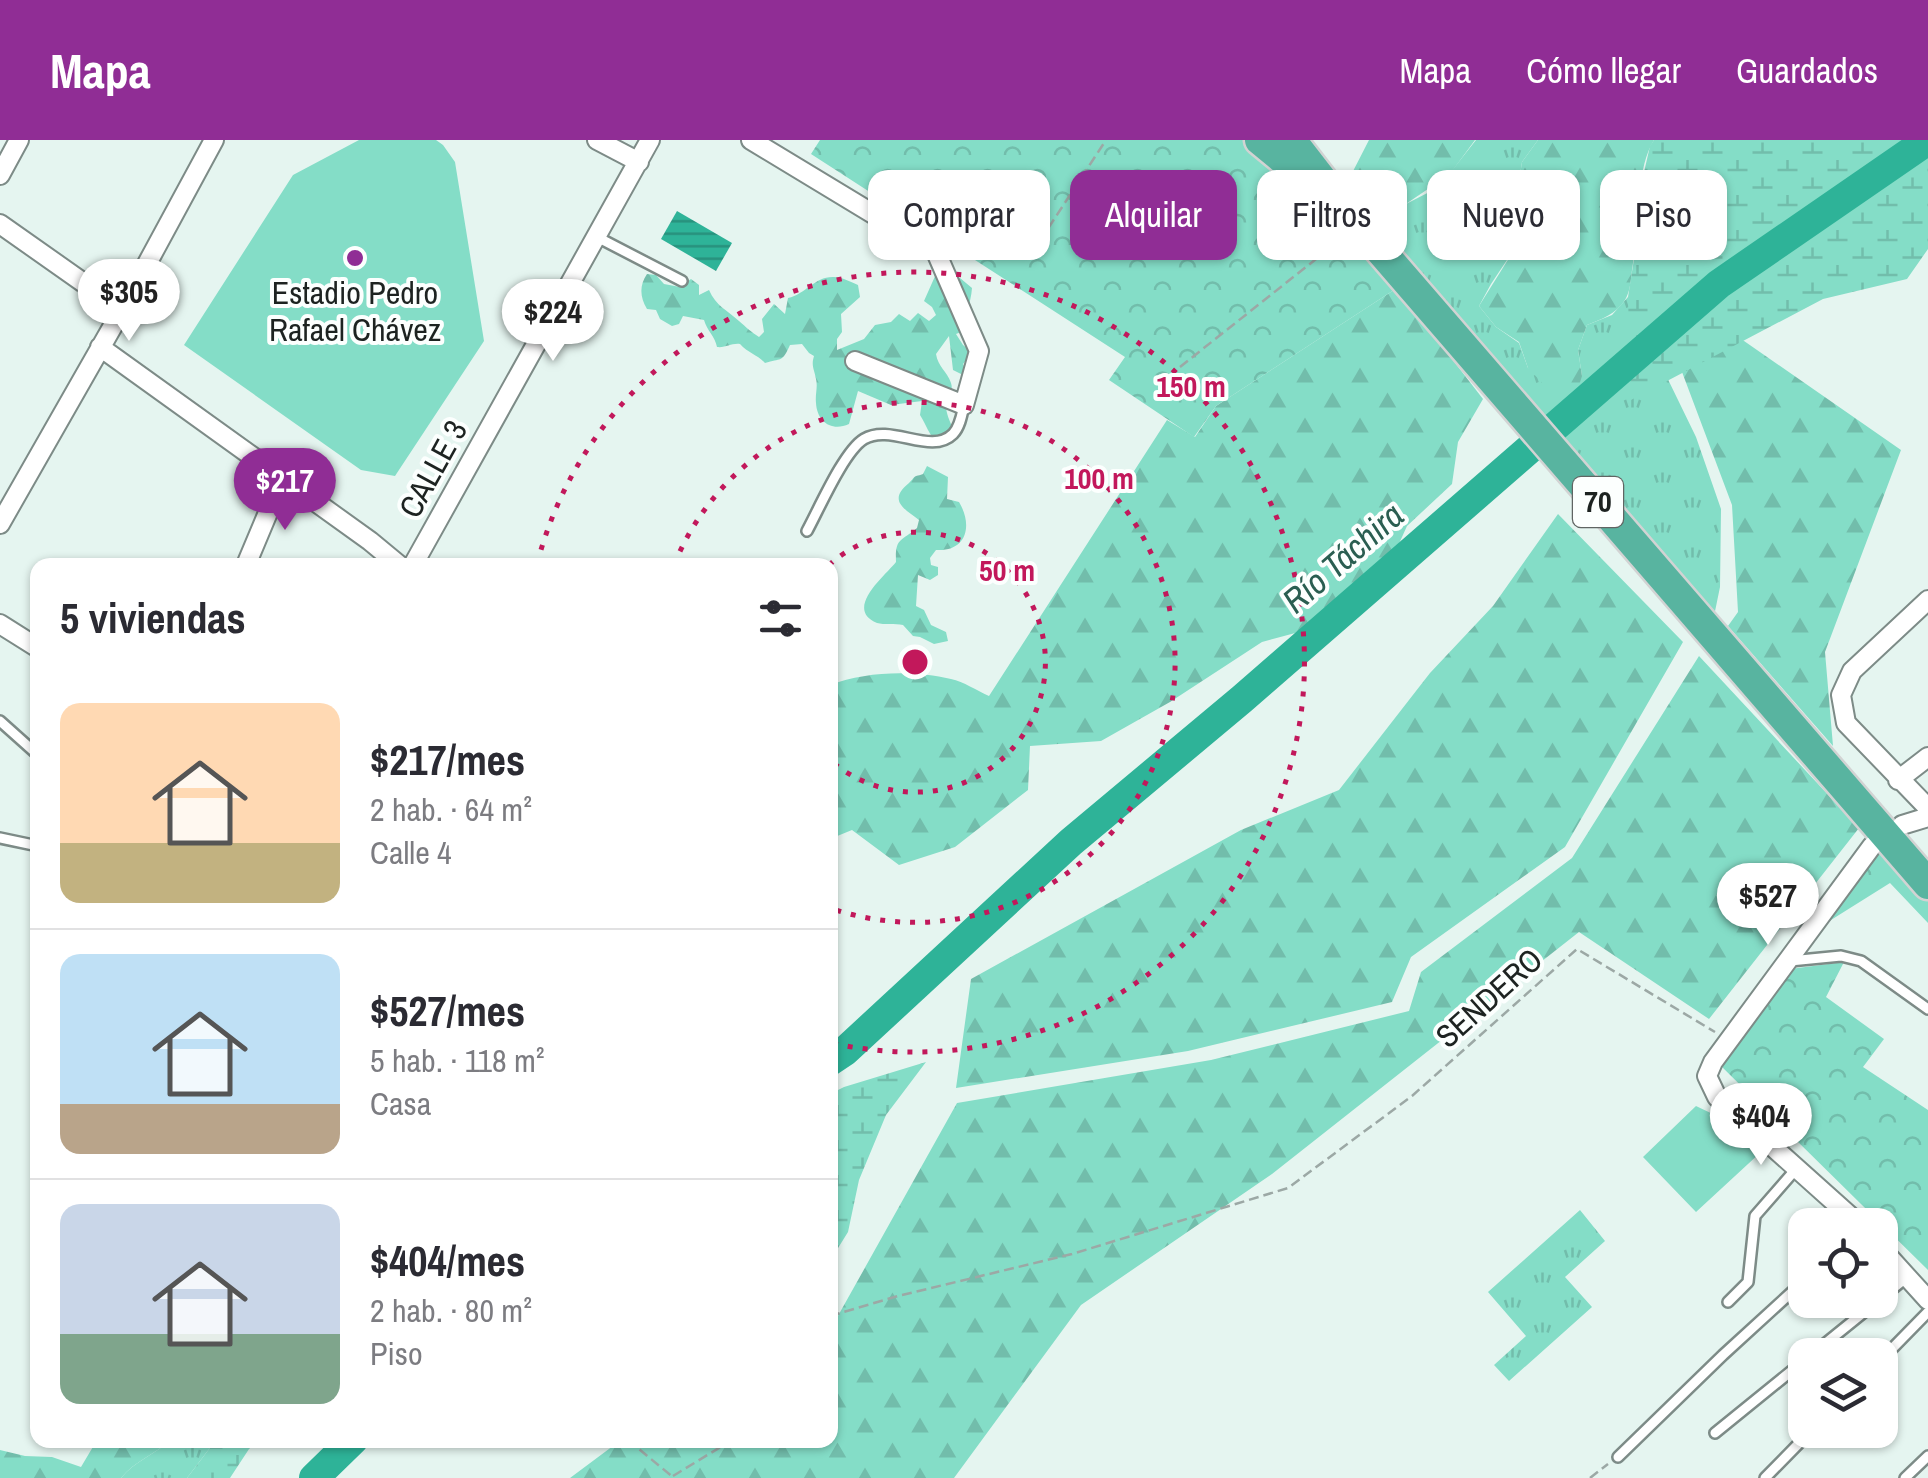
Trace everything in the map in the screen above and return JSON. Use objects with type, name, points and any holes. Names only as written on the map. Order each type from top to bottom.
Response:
[{"type":"highway","points":[[1260,140],[1292,170]]},
{"type":"highway","points":[[1291,140],[1312,170]]},
{"type":"highway","name":"70","points":[[1381,260],[1928,884]]},
{"type":"street","points":[[0,175],[19,140]]},
{"type":"street","points":[[0,524],[214,140]]},
{"type":"street","points":[[597,140],[639,162]]},
{"type":"street","name":"CALLE 3","points":[[417,558],[650,140]]},
{"type":"street","points":[[751,140],[936,252],[979,351],[964,405],[855,361]]},
{"type":"street","points":[[0,224],[122,310]]},
{"type":"street","points":[[100,347],[391,558]]},
{"type":"street","points":[[249,558],[272,503],[286,481]]},
{"type":"street","points":[[1928,600],[1852,671],[1841,695],[1846,724],[1928,808]]},
{"type":"street","points":[[0,624],[30,643]]},
{"type":"street","points":[[1898,780],[1928,757]]},
{"type":"street","points":[[1902,825],[1928,816]]},
{"type":"street","points":[[1841,1208],[1717,1097],[1707,1076],[1713,1062],[1872,846]]},
{"type":"street","points":[[1898,1266],[1928,1300]]},
{"type":"lane","points":[[597,238],[682,281]]},
{"type":"lane","points":[[807,531],[853,446],[880,433],[927,442],[944,439],[957,430],[964,405]]},
{"type":"lane","points":[[0,721],[30,748]]},
{"type":"lane","points":[[0,838],[30,844]]},
{"type":"lane","points":[[1788,961],[1841,956],[1861,961],[1928,1010]]},
{"type":"lane","points":[[1728,1302],[1748,1282],[1754,1216],[1796,1168]]},
{"type":"lane","points":[[1898,1285],[1908,1277]]},
{"type":"lane","points":[[1618,1457],[1788,1295]]},
{"type":"lane","points":[[1898,1342],[1928,1312]]},
{"type":"lane","points":[[1832,1338],[1857,1318]]},
{"type":"lane","points":[[1715,1434],[1788,1374]]},
{"type":"lane","points":[[1766,1478],[1795,1448]]},
{"type":"lane","points":[[1905,1478],[1928,1456]]},
{"type":"path","points":[[1050,226],[1106,140]]},
{"type":"path","points":[[1180,367],[1301,260]]},
{"type":"path","name":"SENDERO","points":[[838,1314],[1072,1254],[1288,1188],[1412,1096],[1578,949],[1729,1041]]},
{"type":"path","points":[[638,1448],[673,1477],[719,1448]]},
{"type":"path","points":[[1590,1478],[1618,1457]]},
{"type":"green space","name":"Estadio Pedro Rafael Chávez","points":[[359,140],[436,140],[455,162],[484,341],[395,476],[361,470],[184,345],[293,175]]},
{"type":"green space","points":[[820,140],[1243,140],[1282,170],[1257,170],[1257,260],[1372,260],[1397,288],[1216,406],[1194,437],[1109,380],[1125,357],[975,260],[1050,260],[1050,170],[868,170],[868,191],[811,154]]},
{"type":"green space","points":[[1369,140],[1475,140],[1453,170],[1427,170],[1427,190],[1407,203],[1407,170],[1354,170]]},
{"type":"green space","points":[[1476,140],[1538,140],[1521,170],[1452,170]]},
{"type":"green space","points":[[1538,140],[1654,140],[1643,170],[1600,170],[1600,260],[1633,260],[1631,282],[1621,305],[1587,325],[1578,350],[1582,376],[1574,401],[1547,388],[1528,368],[1519,342],[1496,327],[1479,306],[1508,260],[1580,260],[1580,170],[1521,170]]},
{"type":"green space","points":[[1654,140],[1928,140],[1928,249],[1907,279],[1823,299],[1631,400],[1628,297],[1634,260],[1727,260],[1727,170],[1645,170]]},
{"type":"green space","points":[[1427,193],[1427,260],[1507,260],[1479,306],[1496,327],[1519,343],[1528,368],[1582,376],[1578,350],[1587,325],[1612,315],[1628,297],[1640,333],[1661,365],[1696,437],[1721,509],[1720,587],[1712,626],[1400,260],[1407,260],[1407,203]]},
{"type":"green space","points":[[647,274],[656,275],[664,284],[680,287],[691,279],[699,285],[699,295],[709,290],[718,304],[759,337],[764,332],[762,319],[774,304],[785,314],[788,298],[816,282],[827,277],[846,280],[858,285],[860,297],[841,314],[837,350],[864,339],[875,325],[891,322],[899,314],[910,321],[918,313],[929,321],[936,315],[924,301],[936,274],[960,278],[972,288],[961,332],[956,334],[973,353],[963,364],[967,372],[953,370],[949,336],[936,354],[951,383],[946,405],[953,429],[938,443],[920,415],[922,401],[891,405],[858,391],[849,424],[826,424],[817,410],[814,356],[802,344],[790,345],[783,357],[765,363],[740,344],[717,347],[704,320],[683,316],[679,324],[672,326],[660,319],[656,310],[647,309],[641,292]]},
{"type":"green space","points":[[1397,288],[1483,399],[1458,442],[1452,484],[1407,526],[1378,590],[1344,620],[1262,642],[1101,741],[1030,746],[1028,790],[955,847],[899,865],[852,830],[838,836],[838,682],[890,673],[922,674],[956,680],[989,696],[1167,420],[1195,437],[1216,406]]},
{"type":"green space","points":[[1711,318],[1901,450],[1825,652],[1833,746],[1728,626],[1738,612],[1732,505],[1676,356]]},
{"type":"green space","points":[[927,466],[948,477],[947,499],[959,502],[966,519],[961,542],[936,550],[930,558],[931,565],[938,567],[938,575],[930,580],[918,575],[916,606],[924,610],[931,625],[946,632],[948,641],[934,644],[913,636],[903,625],[877,623],[864,609],[870,592],[896,562],[898,544],[917,528],[919,520],[900,503],[899,494]]},
{"type":"green space","points":[[1558,514],[1683,642],[1565,847],[1411,957],[1392,1002],[1188,1051],[956,1088],[971,979],[1241,830],[1339,790],[1430,673],[1493,606]]},
{"type":"green space","points":[[1699,656],[1859,828],[1709,1019],[1579,932],[1272,1174],[1081,1305],[954,1478],[570,1478],[610,1448],[838,1448],[838,1316],[957,1103],[1211,1060],[1409,1011],[1421,972],[1572,858]]},
{"type":"green space","points":[[1878,846],[1928,897],[1928,923],[1890,883],[1823,925]]},
{"type":"green space","points":[[1844,962],[1826,997],[1884,1039],[1863,1067],[1928,1110],[1928,1270],[1898,1240],[1898,1208],[1865,1208],[1720,1065],[1790,969]]},
{"type":"green space","points":[[926,1062],[886,1115],[859,1180],[848,1232],[838,1248],[838,1090]]},
{"type":"green space","points":[[1696,1106],[1719,1117],[1761,1152],[1696,1212],[1643,1157]]},
{"type":"green space","points":[[1580,1210],[1605,1241],[1565,1277],[1592,1307],[1509,1381],[1494,1365],[1526,1336],[1488,1292]]},
{"type":"green space","points":[[92,1448],[159,1448],[121,1478],[0,1478],[0,1450],[52,1457],[81,1467]]},
{"type":"green space","points":[[159,1448],[210,1448],[187,1478],[121,1478]]},
{"type":"green space","points":[[210,1448],[250,1448],[230,1478],[187,1478]]},
{"type":"shaded area","points":[[677,211],[732,243],[716,271],[661,239]]},
{"type":"waterway","name":"Río Táchira","points":[[838,1056],[1071,842],[1242,699],[1719,284],[1928,140]]},
{"type":"waterway","name":"Río Táchira","points":[[314,1478],[345,1448]]},
{"type":"place","name":"Estadio Pedro Rafael Chávez","points":[[355,258]]}]
